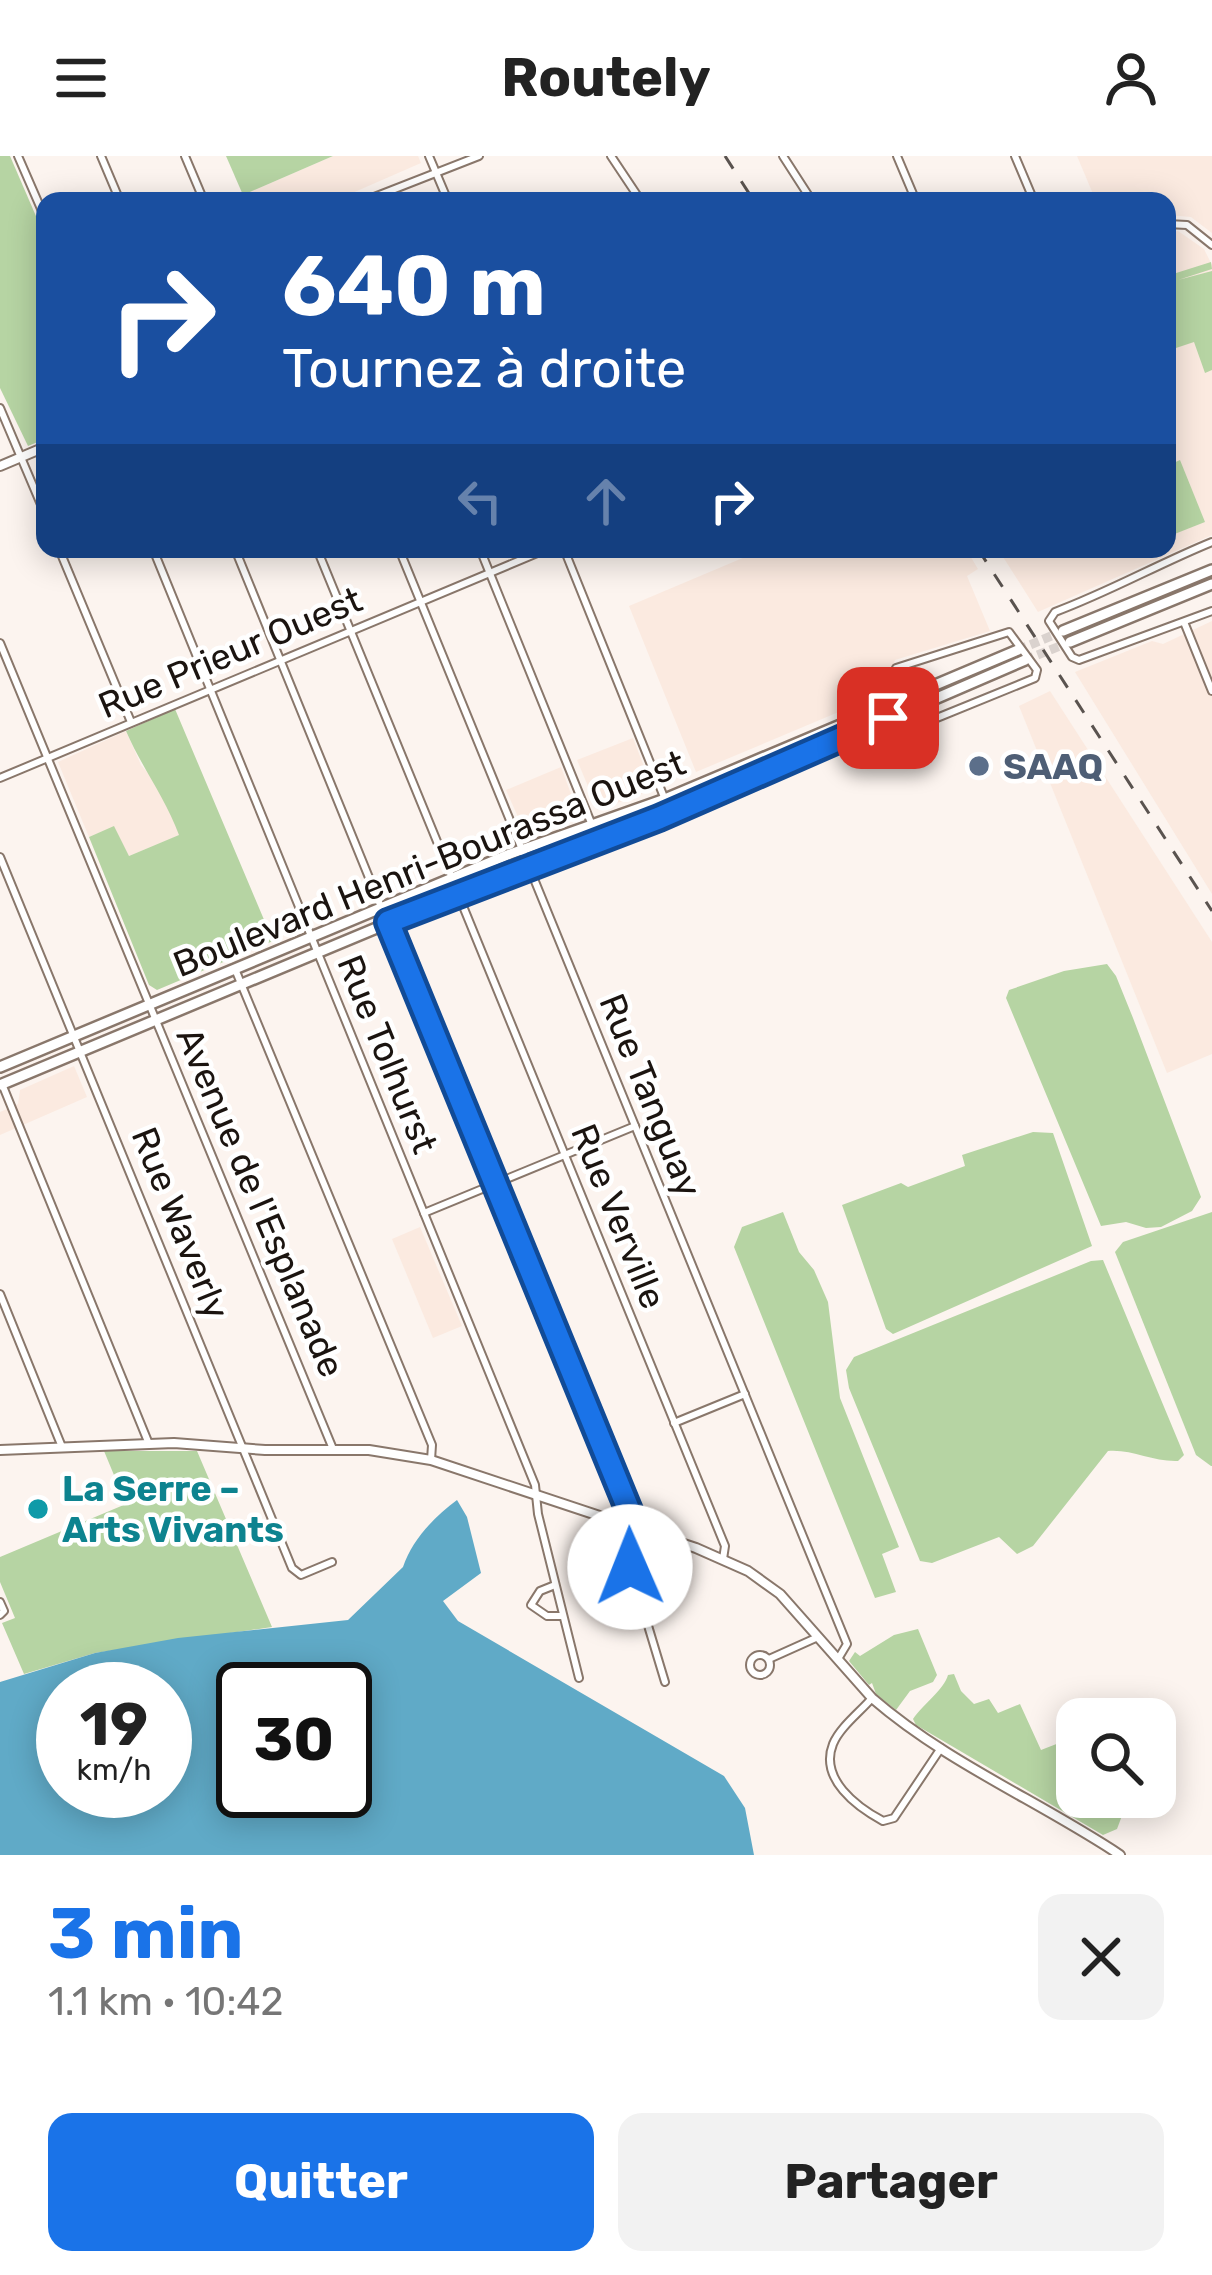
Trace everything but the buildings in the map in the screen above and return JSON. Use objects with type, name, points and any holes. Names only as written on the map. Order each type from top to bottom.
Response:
[{"type":"main road","points":[[1063,631],[1212,570]]},
{"type":"main road","points":[[1070,642],[1212,584]]},
{"type":"main road","name":"Boulevard Henri-Bourassa Ouest","points":[[0,1067],[452,878],[665,799],[1018,650]]},
{"type":"main road","name":"Boulevard Henri-Bourassa Ouest","points":[[1,1084],[528,865],[670,812],[1024,661]]},
{"type":"street","points":[[18,156],[36,197]]},
{"type":"street","points":[[101,156],[116,192]]},
{"type":"street","points":[[185,156],[201,192]]},
{"type":"street","points":[[429,156],[444,192]]},
{"type":"street","points":[[385,192],[479,156]]},
{"type":"street","points":[[611,156],[635,192]]},
{"type":"street","points":[[783,156],[806,192]]},
{"type":"street","points":[[897,156],[912,192]]},
{"type":"street","points":[[1015,156],[1030,192]]},
{"type":"street","points":[[1176,224],[1187,225],[1212,245]]},
{"type":"street","points":[[0,408],[36,493]]},
{"type":"street","points":[[0,466],[36,451]]},
{"type":"street","points":[[1212,542],[1049,618],[1069,653],[1079,660],[1212,611]]},
{"type":"street","points":[[63,558],[131,722]]},
{"type":"street","name":"Rue Tolhurst","points":[[157,558],[535,1485],[579,1678]]},
{"type":"street","points":[[239,558],[381,907]]},
{"type":"street","points":[[321,558],[452,878]]},
{"type":"street","name":"Rue Tanguay","points":[[403,558],[847,1644],[838,1659]]},
{"type":"street","points":[[484,558],[598,840]]},
{"type":"street","name":"Rue Prieur Ouest","points":[[0,778],[526,558]]},
{"type":"street","points":[[567,558],[670,812]]},
{"type":"street","points":[[1184,622],[1212,691]]},
{"type":"street","points":[[878,708],[894,670],[1011,632],[1037,670],[1035,678],[929,721],[916,724],[888,718]]},
{"type":"street","name":"Avenue de l'Esplanade","points":[[0,643],[333,1449]]},
{"type":"street","points":[[902,666],[901,682],[910,693]]},
{"type":"street","points":[[919,704],[920,717],[929,721]]},
{"type":"street","name":"Rue Waverly","points":[[0,857],[293,1571],[303,1574],[332,1562]]},
{"type":"street","name":"Rue Verville","points":[[458,894],[725,1546],[723,1559]]},
{"type":"street","points":[[388,922],[630,1513],[621,1537],[665,1682]]},
{"type":"street","points":[[235,968],[432,1445],[431,1460]]},
{"type":"street","points":[[1,1084],[148,1444]]},
{"type":"street","points":[[424,1213],[635,1126]]},
{"type":"street","points":[[0,1294],[62,1447]]},
{"type":"street","points":[[674,1423],[745,1394]]},
{"type":"street","points":[[0,1450],[148,1444],[388,1452],[431,1460],[723,1559],[770,1584],[872,1698],[941,1748],[1120,1855]]},
{"type":"street","name":"Rue Tolhurst","points":[[555,1585],[540,1591],[531,1604],[543,1615],[562,1616]]},
{"type":"street","points":[[770,1659],[818,1636]]},
{"type":"street","points":[[872,1698],[836,1738],[831,1755],[838,1784],[865,1810],[884,1821],[894,1818],[941,1748]]},
{"type":"shaded area","points":[[333,156],[418,156],[421,163],[355,192],[250,192]]},
{"type":"shaded area","points":[[1077,156],[1212,156],[1212,233],[1191,217],[1176,216],[1176,192],[1092,192]]},
{"type":"shaded area","points":[[1176,231],[1204,249],[1212,265],[1212,535],[1176,551]]},
{"type":"shaded area","points":[[743,558],[971,558],[978,569],[967,576],[990,631],[895,660],[884,687],[872,698],[696,772],[629,606]]},
{"type":"shaded area","points":[[1004,558],[1160,558],[1038,612]]},
{"type":"shaded area","points":[[1212,621],[1212,894],[1075,672],[1152,641],[1163,644]]},
{"type":"shaded area","points":[[1050,691],[1212,942],[1212,1054],[1167,1073],[1019,706]]},
{"type":"shaded area","points":[[126,731],[180,835],[129,856],[114,827],[89,837],[58,762]]},
{"type":"shaded area","points":[[633,738],[653,790],[598,810],[577,760]]},
{"type":"shaded area","points":[[561,767],[580,818],[526,835],[506,790]]},
{"type":"shaded area","points":[[74,1066],[87,1097],[0,1135],[0,1112],[18,1104],[20,1090]]},
{"type":"shaded area","points":[[420,1227],[462,1326],[433,1338],[392,1239]]},
{"type":"green space","points":[[0,156],[10,156],[36,216],[36,443],[28,446],[0,388]]},
{"type":"green space","points":[[226,156],[333,156],[250,192],[242,192]]},
{"type":"green space","points":[[1211,262],[1212,269],[1178,280],[1212,271],[1212,370],[1205,373],[1194,342],[1176,348],[1176,273]]},
{"type":"green space","points":[[1180,460],[1205,522],[1176,533],[1176,462]]},
{"type":"green space","points":[[175,709],[273,941],[157,990],[149,985],[89,837],[114,826],[129,856],[179,835],[126,731]]},
{"type":"green space","points":[[1107,964],[1133,1018],[1201,1197],[1192,1211],[1161,1227],[1126,1222],[1101,1226],[1006,998],[1009,990],[1064,971]]},
{"type":"green space","points":[[1033,1132],[1053,1133],[1092,1246],[893,1334],[886,1329],[842,1205],[965,1166],[962,1155]]},
{"type":"green space","points":[[783,1212],[828,1302],[840,1398],[899,1547],[882,1554],[896,1592],[875,1598],[734,1247],[742,1227]]},
{"type":"green space","points":[[1212,1212],[1211,1466],[1196,1455],[1115,1252],[1123,1242]]},
{"type":"green space","points":[[1103,1260],[1184,1455],[1169,1461],[1108,1451],[1033,1546],[1017,1554],[999,1537],[932,1563],[920,1561],[849,1388],[846,1370],[854,1357]]},
{"type":"green space","points":[[104,1451],[197,1451],[272,1627],[95,1653],[65,1662],[36,1662],[36,1670],[24,1674],[2,1623],[15,1618],[0,1582],[0,1557],[126,1504]]},
{"type":"green space","points":[[918,1629],[937,1675],[933,1682],[910,1691],[896,1710],[849,1661],[855,1652],[860,1656],[894,1635]]},
{"type":"green space","points":[[954,1674],[961,1691],[974,1704],[989,1699],[998,1713],[1020,1704],[1041,1750],[1056,1744],[1056,1807],[916,1725],[913,1719],[948,1675]]},
{"type":"green space","points":[[1074,1818],[1121,1818],[1117,1829],[1103,1835]]},
{"type":"water","points":[[457,1500],[467,1517],[481,1573],[443,1601],[458,1621],[724,1776],[745,1808],[754,1855],[0,1855],[0,1682],[36,1671],[36,1818],[192,1818],[192,1662],[66,1662],[178,1638],[348,1620],[403,1567],[433,1521]]},
{"type":"tunnel","points":[[1018,650],[1063,631]]},
{"type":"tunnel","points":[[1025,660],[1070,642]]},
{"type":"railway","points":[[725,156],[748,192]]},
{"type":"railway","points":[[984,558],[1212,911]]},
{"type":"place","name":"SAAQ","points":[[979,766]]},
{"type":"place","name":"La Serre – Arts Vivants","points":[[38,1509]]},
{"type":"route","points":[[630,1567],[621,1537],[631,1522],[630,1513],[388,922],[659,818],[888,718]]}]
